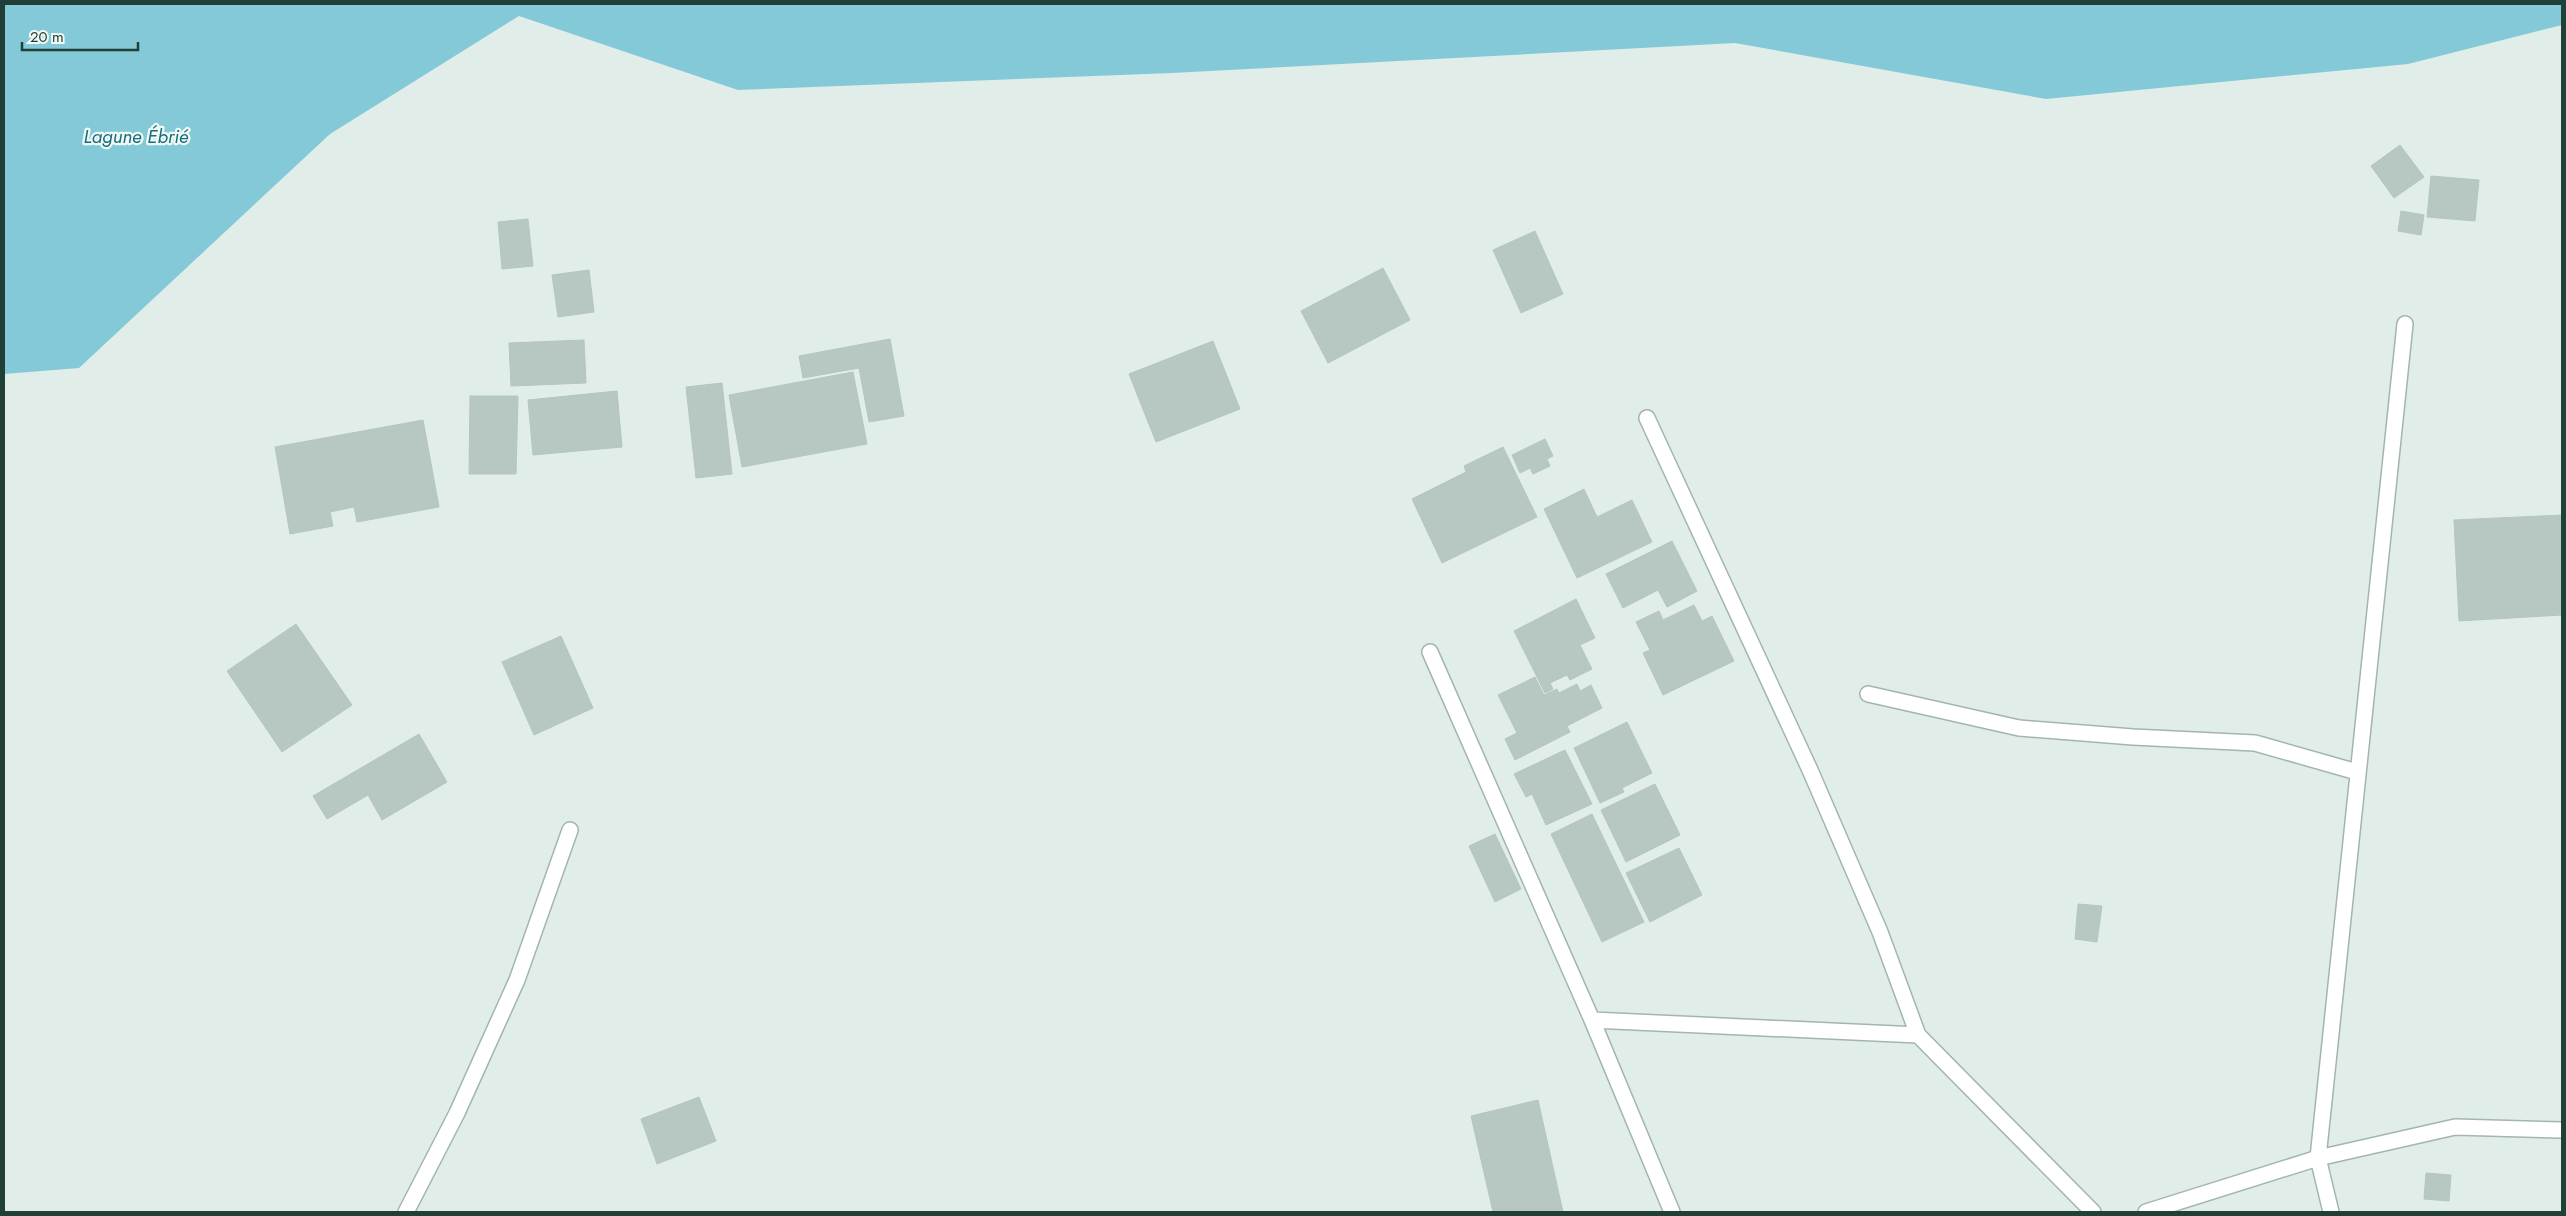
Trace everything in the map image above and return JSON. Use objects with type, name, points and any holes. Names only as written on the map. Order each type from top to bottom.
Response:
[{"type":"street","points":[[2331,1212],[2318,1158],[2405,324]]},
{"type":"street","points":[[1647,418],[1810,770],[1880,932],[1918,1035],[2093,1212]]},
{"type":"street","points":[[1430,652],[1592,1020],[1672,1212]]},
{"type":"street","points":[[1868,694],[2019,728],[2133,737],[2255,743],[2357,772]]},
{"type":"street","points":[[406,1212],[457,1113],[517,980],[570,830]]},
{"type":"street","points":[[1592,1020],[1918,1035]]},
{"type":"street","points":[[2146,1212],[2318,1158],[2455,1127],[2562,1130]]},
{"type":"water","name":"Lagune Ébrié","points":[[4,4],[2562,4],[2562,25],[2408,64],[2046,99],[1735,43],[1172,73],[738,90],[519,16],[330,134],[79,368],[4,374]]},
{"type":"building","points":[[2400,145],[2424,177],[2394,198],[2371,166]]},
{"type":"building","points":[[2431,176],[2479,180],[2475,221],[2427,217]]},
{"type":"building","points":[[2401,211],[2424,215],[2421,235],[2398,231]]},
{"type":"building","points":[[528,219],[533,266],[502,269],[498,222]]},
{"type":"building","points":[[1535,231],[1563,294],[1521,313],[1493,250]]},
{"type":"building","points":[[1383,268],[1410,320],[1328,363],[1301,311]]},
{"type":"building","points":[[589,270],[594,312],[558,317],[552,275]]},
{"type":"building","points":[[890,339],[904,416],[869,422],[859,368],[803,378],[799,356]]},
{"type":"building","points":[[584,340],[586,383],[511,386],[509,343]]},
{"type":"building","points":[[1213,341],[1240,409],[1156,442],[1129,374]]},
{"type":"building","points":[[853,372],[867,444],[742,467],[729,395]]},
{"type":"building","points":[[722,383],[732,474],[696,478],[686,387]]},
{"type":"building","points":[[617,391],[622,447],[533,455],[528,400]]},
{"type":"building","points":[[470,396],[518,396],[516,474],[469,474]]},
{"type":"building","points":[[423,420],[439,507],[357,522],[354,507],[330,512],[333,526],[290,534],[275,447]]},
{"type":"building","points":[[1545,439],[1553,456],[1547,459],[1550,466],[1533,474],[1530,468],[1520,473],[1512,455]]},
{"type":"building","points":[[1503,447],[1537,517],[1442,563],[1412,499],[1466,472],[1464,466]]},
{"type":"building","points":[[1584,489],[1597,517],[1632,500],[1652,542],[1577,578],[1544,509]]},
{"type":"building","points":[[2562,515],[2562,615],[2459,621],[2454,520]]},
{"type":"building","points":[[1672,541],[1697,591],[1667,607],[1658,590],[1623,608],[1606,574]]},
{"type":"building","points":[[1576,599],[1595,638],[1580,645],[1592,669],[1570,680],[1567,675],[1550,683],[1553,689],[1545,693],[1514,631]]},
{"type":"building","points":[[1694,605],[1702,621],[1712,616],[1734,661],[1663,695],[1643,653],[1650,650],[1636,622],[1659,611],[1663,620]]},
{"type":"building","points":[[296,624],[352,705],[282,752],[227,671]]},
{"type":"building","points":[[561,636],[593,708],[534,735],[502,662]]},
{"type":"building","points":[[1535,677],[1544,695],[1557,689],[1559,693],[1577,684],[1580,691],[1591,685],[1602,708],[1567,726],[1570,732],[1515,760],[1505,739],[1517,733],[1498,695]]},
{"type":"building","points":[[1627,722],[1652,773],[1622,788],[1624,792],[1600,803],[1574,748]]},
{"type":"building","points":[[419,734],[447,782],[382,820],[368,795],[327,819],[313,796]]},
{"type":"building","points":[[1565,750],[1592,804],[1546,825],[1532,794],[1526,797],[1514,774]]},
{"type":"building","points":[[1655,784],[1680,835],[1626,862],[1601,810]]},
{"type":"building","points":[[1592,814],[1644,922],[1602,942],[1551,834]]},
{"type":"building","points":[[1495,834],[1521,889],[1495,902],[1469,846]]},
{"type":"building","points":[[1679,848],[1702,895],[1650,922],[1626,873]]},
{"type":"building","points":[[2078,904],[2102,906],[2097,942],[2075,939]]},
{"type":"building","points":[[699,1097],[716,1141],[657,1164],[641,1119]]},
{"type":"building","points":[[1538,1100],[1563,1212],[1493,1212],[1471,1116]]},
{"type":"building","points":[[2426,1173],[2451,1175],[2449,1201],[2424,1199]]}]
